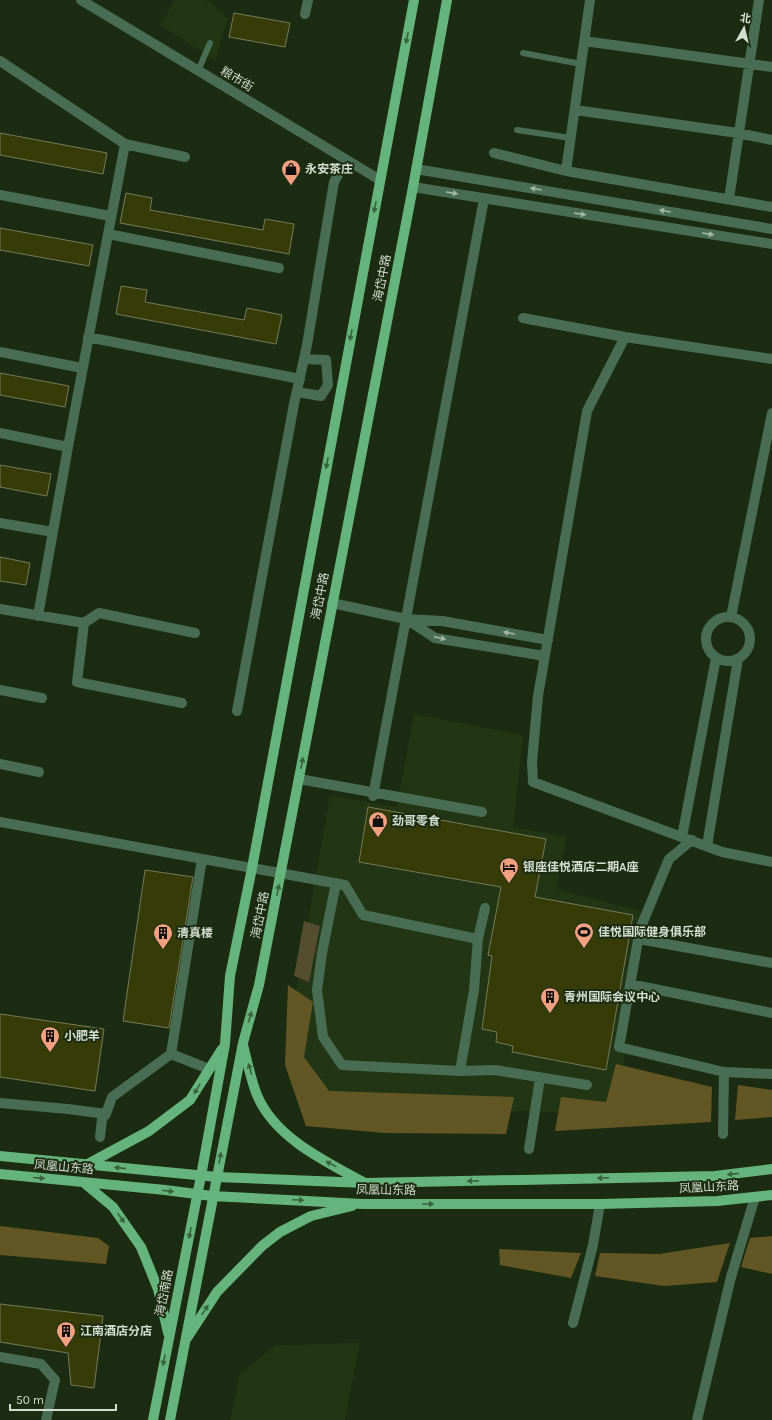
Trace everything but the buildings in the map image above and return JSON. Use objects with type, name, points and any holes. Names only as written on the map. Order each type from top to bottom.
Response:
[{"type":"main road","name":"海岱中路","points":[[197,1194],[225,1044],[230,976],[252,868],[414,0]]},
{"type":"main road","name":"海岱中路","points":[[212,1196],[217,1177],[242,1044],[259,985],[413,187],[447,0]]},
{"type":"main road","points":[[86,1165],[149,1131],[190,1100],[225,1044]]},
{"type":"main road","points":[[242,1044],[257,1095],[273,1121],[308,1151],[365,1183]]},
{"type":"main road","name":"凤凰山东路","points":[[0,1156],[201,1176],[365,1183],[715,1176],[772,1169]]},
{"type":"main road","name":"凤凰山东路","points":[[0,1174],[212,1196],[363,1204],[600,1204],[717,1201],[772,1195]]},
{"type":"main road","points":[[83,1182],[113,1207],[141,1247],[158,1289],[169,1337]]},
{"type":"main road","name":"海岱南路","points":[[153,1420],[197,1194]]},
{"type":"main road","points":[[170,1420],[212,1196]]},
{"type":"main road","points":[[184,1342],[217,1292],[262,1246],[280,1232],[311,1216],[363,1204]]},
{"type":"street","name":"粮市街","points":[[82,0],[380,180]]},
{"type":"street","points":[[305,14],[308,0]]},
{"type":"street","points":[[566,172],[590,0]]},
{"type":"street","points":[[729,199],[759,0]]},
{"type":"street","points":[[584,41],[750,62],[772,67]]},
{"type":"street","points":[[0,60],[125,144],[185,157]]},
{"type":"street","points":[[575,110],[738,133],[772,140]]},
{"type":"street","points":[[38,616],[82,368],[125,144]]},
{"type":"street","points":[[494,153],[566,172],[772,207]]},
{"type":"street","points":[[237,711],[304,359],[334,182],[346,160]]},
{"type":"street","points":[[416,169],[772,229]]},
{"type":"street","points":[[413,187],[772,244]]},
{"type":"street","points":[[0,195],[105,215]]},
{"type":"street","points":[[373,796],[484,198]]},
{"type":"street","points":[[108,234],[279,268]]},
{"type":"street","points":[[523,318],[625,337],[772,359]]},
{"type":"street","points":[[88,337],[300,379]]},
{"type":"street","points":[[625,337],[587,411],[537,703],[532,762],[533,782],[722,852],[772,862]]},
{"type":"street","points":[[0,352],[82,368]]},
{"type":"street","points":[[297,392],[321,396],[328,385],[326,360],[304,359]]},
{"type":"street","points":[[328,385],[341,388]]},
{"type":"street","points":[[731,617],[772,413]]},
{"type":"street","points":[[0,433],[68,447]]},
{"type":"street","points":[[0,523],[53,532]]},
{"type":"street","points":[[332,603],[406,619],[442,621],[548,640]]},
{"type":"street","points":[[0,609],[84,623],[99,613],[195,633]]},
{"type":"street","points":[[724,617],[738,619],[744,623],[750,635],[748,649],[744,655],[731,661],[716,658],[707,646],[707,631],[711,624],[724,617]]},
{"type":"street","points":[[406,619],[435,638],[545,656]]},
{"type":"street","points":[[84,623],[77,682],[182,703]]},
{"type":"street","points":[[682,837],[716,658]]},
{"type":"street","points":[[707,846],[738,659]]},
{"type":"street","points":[[0,690],[42,698]]},
{"type":"street","points":[[0,764],[38,772]]},
{"type":"street","points":[[299,779],[482,812]]},
{"type":"street","points":[[0,822],[345,885],[363,915],[478,939]]},
{"type":"street","points":[[692,840],[669,859],[640,929],[619,1047],[724,1072],[772,1074]]},
{"type":"street","points":[[100,1137],[102,1119],[106,1114],[112,1097],[171,1054],[202,859]]},
{"type":"street","points":[[336,884],[322,953],[317,990],[323,1037],[342,1065],[460,1071],[494,1070],[587,1085]]},
{"type":"street","points":[[460,1071],[474,990],[478,939],[484,908]]},
{"type":"street","points":[[639,939],[772,962]]},
{"type":"street","points":[[630,984],[772,1013]]},
{"type":"street","points":[[171,1054],[209,1069]]},
{"type":"street","points":[[723,1134],[724,1072]]},
{"type":"street","points":[[529,1150],[540,1078]]},
{"type":"street","points":[[0,1104],[68,1109],[106,1114]]},
{"type":"street","points":[[697,1420],[731,1277],[755,1197]]},
{"type":"street","points":[[573,1323],[593,1245],[600,1204]]},
{"type":"street","points":[[0,1357],[41,1364],[55,1380],[46,1420]]},
{"type":"lane","points":[[198,70],[210,43]]},
{"type":"lane","points":[[523,53],[581,64]]},
{"type":"lane","points":[[517,130],[571,138]]},
{"type":"shaded area","points":[[175,0],[203,0],[211,2],[228,18],[215,60],[160,25]]},
{"type":"shaded area","points":[[414,714],[523,735],[513,827],[567,837],[556,889],[641,911],[618,1114],[337,1107],[297,1066],[293,1007],[330,796],[397,807]]},
{"type":"shaded area","points":[[304,921],[320,926],[309,982],[294,976]]},
{"type":"shaded area","points":[[288,985],[313,1002],[304,1057],[329,1091],[514,1097],[506,1134],[385,1133],[306,1126],[285,1065]]},
{"type":"shaded area","points":[[616,1064],[712,1087],[711,1122],[555,1131],[561,1097],[606,1102]]},
{"type":"shaded area","points":[[738,1085],[772,1090],[772,1117],[735,1120]]},
{"type":"shaded area","points":[[0,1226],[98,1238],[109,1246],[106,1264],[0,1255]]},
{"type":"shaded area","points":[[772,1236],[772,1274],[741,1267],[750,1238]]},
{"type":"shaded area","points":[[730,1243],[717,1282],[664,1286],[595,1276],[600,1253],[659,1254]]},
{"type":"shaded area","points":[[499,1249],[581,1253],[571,1278],[500,1265]]},
{"type":"shaded area","points":[[360,1343],[345,1420],[230,1420],[240,1374],[276,1345]]},
{"type":"place","name":"永安茶庄","points":[[291,186]]},
{"type":"place","name":"劲哥零食","points":[[378,838]]},
{"type":"place","name":"银座佳悦酒店二期A座","points":[[509,884]]},
{"type":"place","name":"佳悦国际健身俱乐部","points":[[584,949]]},
{"type":"place","name":"清真楼","points":[[163,950]]},
{"type":"place","name":"青州国际会议中心","points":[[550,1014]]},
{"type":"place","name":"小肥羊","points":[[50,1053]]},
{"type":"place","name":"江南酒店分店","points":[[66,1348]]}]
